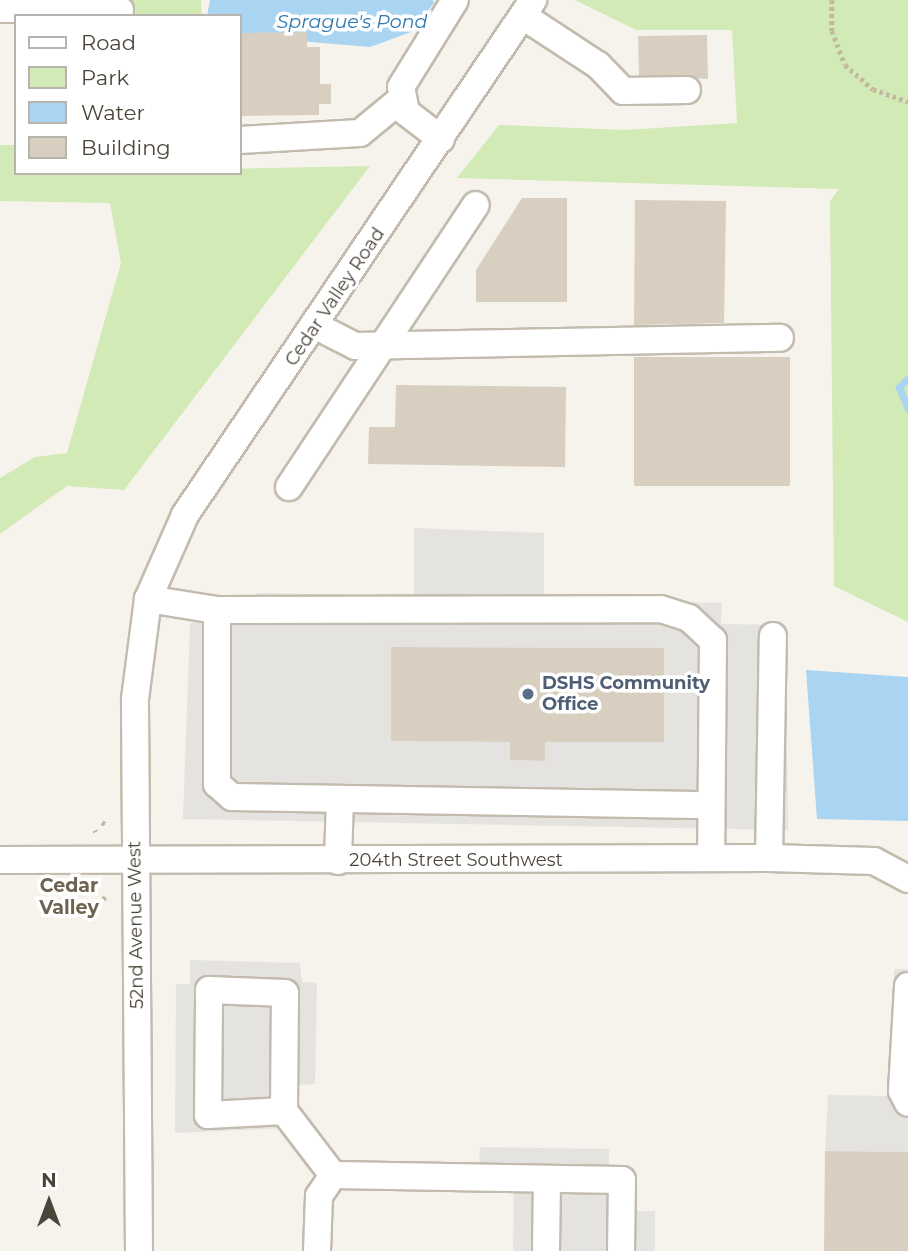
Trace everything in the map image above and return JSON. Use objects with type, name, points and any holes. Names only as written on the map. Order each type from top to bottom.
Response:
[{"type":"street","points":[[242,140],[360,133],[400,100],[406,74],[455,0]]},
{"type":"street","points":[[528,8],[598,65],[623,91],[687,90]]},
{"type":"street","name":"Cedar Valley Road","points":[[148,599],[185,515],[316,326],[528,8]]},
{"type":"street","points":[[0,9],[120,10]]},
{"type":"street","points":[[400,100],[441,139]]},
{"type":"street","points":[[289,487],[378,345],[475,205]]},
{"type":"street","points":[[316,326],[342,343],[378,345],[780,338]]},
{"type":"street","points":[[148,599],[217,610],[661,609],[689,618],[713,640],[711,858]]},
{"type":"street","name":"52nd Avenue West","points":[[139,1251],[135,699],[148,599]]},
{"type":"street","points":[[217,610],[217,784],[232,797],[711,805]]},
{"type":"street","points":[[769,858],[773,636]]},
{"type":"street","points":[[338,861],[340,799]]},
{"type":"street","name":"204th Street Southwest","points":[[0,860],[769,858],[874,861],[908,879]]},
{"type":"street","points":[[908,986],[902,1091],[908,1103]]},
{"type":"street","points":[[284,1111],[208,1115],[209,990],[285,993],[284,1111],[333,1175]]},
{"type":"street","points":[[333,1175],[622,1180],[621,1251]]},
{"type":"street","points":[[317,1251],[318,1196],[333,1175]]},
{"type":"street","points":[[546,1251],[547,1179]]},
{"type":"path","points":[[832,0],[832,31],[845,65],[873,89],[908,102]]},
{"type":"green space","points":[[129,0],[201,0],[202,14],[122,14]]},
{"type":"green space","points":[[575,0],[908,0],[908,622],[834,586],[830,201],[839,189],[457,178],[499,125],[624,130],[737,123],[732,30],[636,30]]},
{"type":"green space","points":[[0,145],[14,145],[14,175],[242,175],[242,169],[370,166],[124,490],[67,486],[0,534],[0,478],[35,457],[67,453],[121,263],[110,203],[0,201]]},
{"type":"shaded area","points":[[414,528],[544,533],[544,600],[722,603],[721,624],[786,625],[788,830],[183,819],[190,624],[258,593],[414,596]],"holes":[[[392,647],[664,648],[664,742],[545,742],[545,761],[510,760],[510,742],[391,741]]]},
{"type":"shaded area","points":[[190,960],[300,963],[302,982],[317,983],[315,1084],[296,1085],[291,1128],[175,1133],[176,984],[190,984]]},
{"type":"shaded area","points":[[894,969],[908,969],[908,1152],[825,1151],[828,1095],[892,1096]]},
{"type":"shaded area","points":[[480,1147],[609,1149],[609,1196],[637,1211],[655,1211],[655,1251],[513,1251],[514,1191],[478,1190]]},
{"type":"water","name":"Sprague's Pond","points":[[210,0],[433,0],[434,3],[411,32],[370,47],[242,36],[242,14],[207,14]]},
{"type":"water","points":[[806,670],[908,677],[908,821],[817,819]]},
{"type":"building","points":[[307,32],[307,47],[320,47],[320,84],[331,84],[331,104],[319,104],[319,115],[242,116],[242,33]]},
{"type":"building","points":[[707,35],[708,79],[639,75],[638,36]]},
{"type":"building","points":[[522,198],[567,198],[567,302],[476,302],[476,270]]},
{"type":"building","points":[[635,200],[726,201],[724,323],[634,325]]},
{"type":"building","points":[[634,357],[790,357],[790,486],[634,486]]},
{"type":"building","points":[[396,385],[566,387],[565,467],[368,464],[369,427],[395,427]]},
{"type":"building","points":[[391,647],[664,648],[664,742],[545,742],[545,761],[510,760],[510,742],[391,741]]},
{"type":"building","points":[[825,1151],[908,1152],[908,1251],[824,1251]]},
{"type":"waterway","points":[[908,378],[899,387],[908,409]]},
{"type":"place","name":"DSHS Community Office","points":[[528,694]]},
{"type":"district","name":"Cedar Valley","points":[[69,897]]}]
